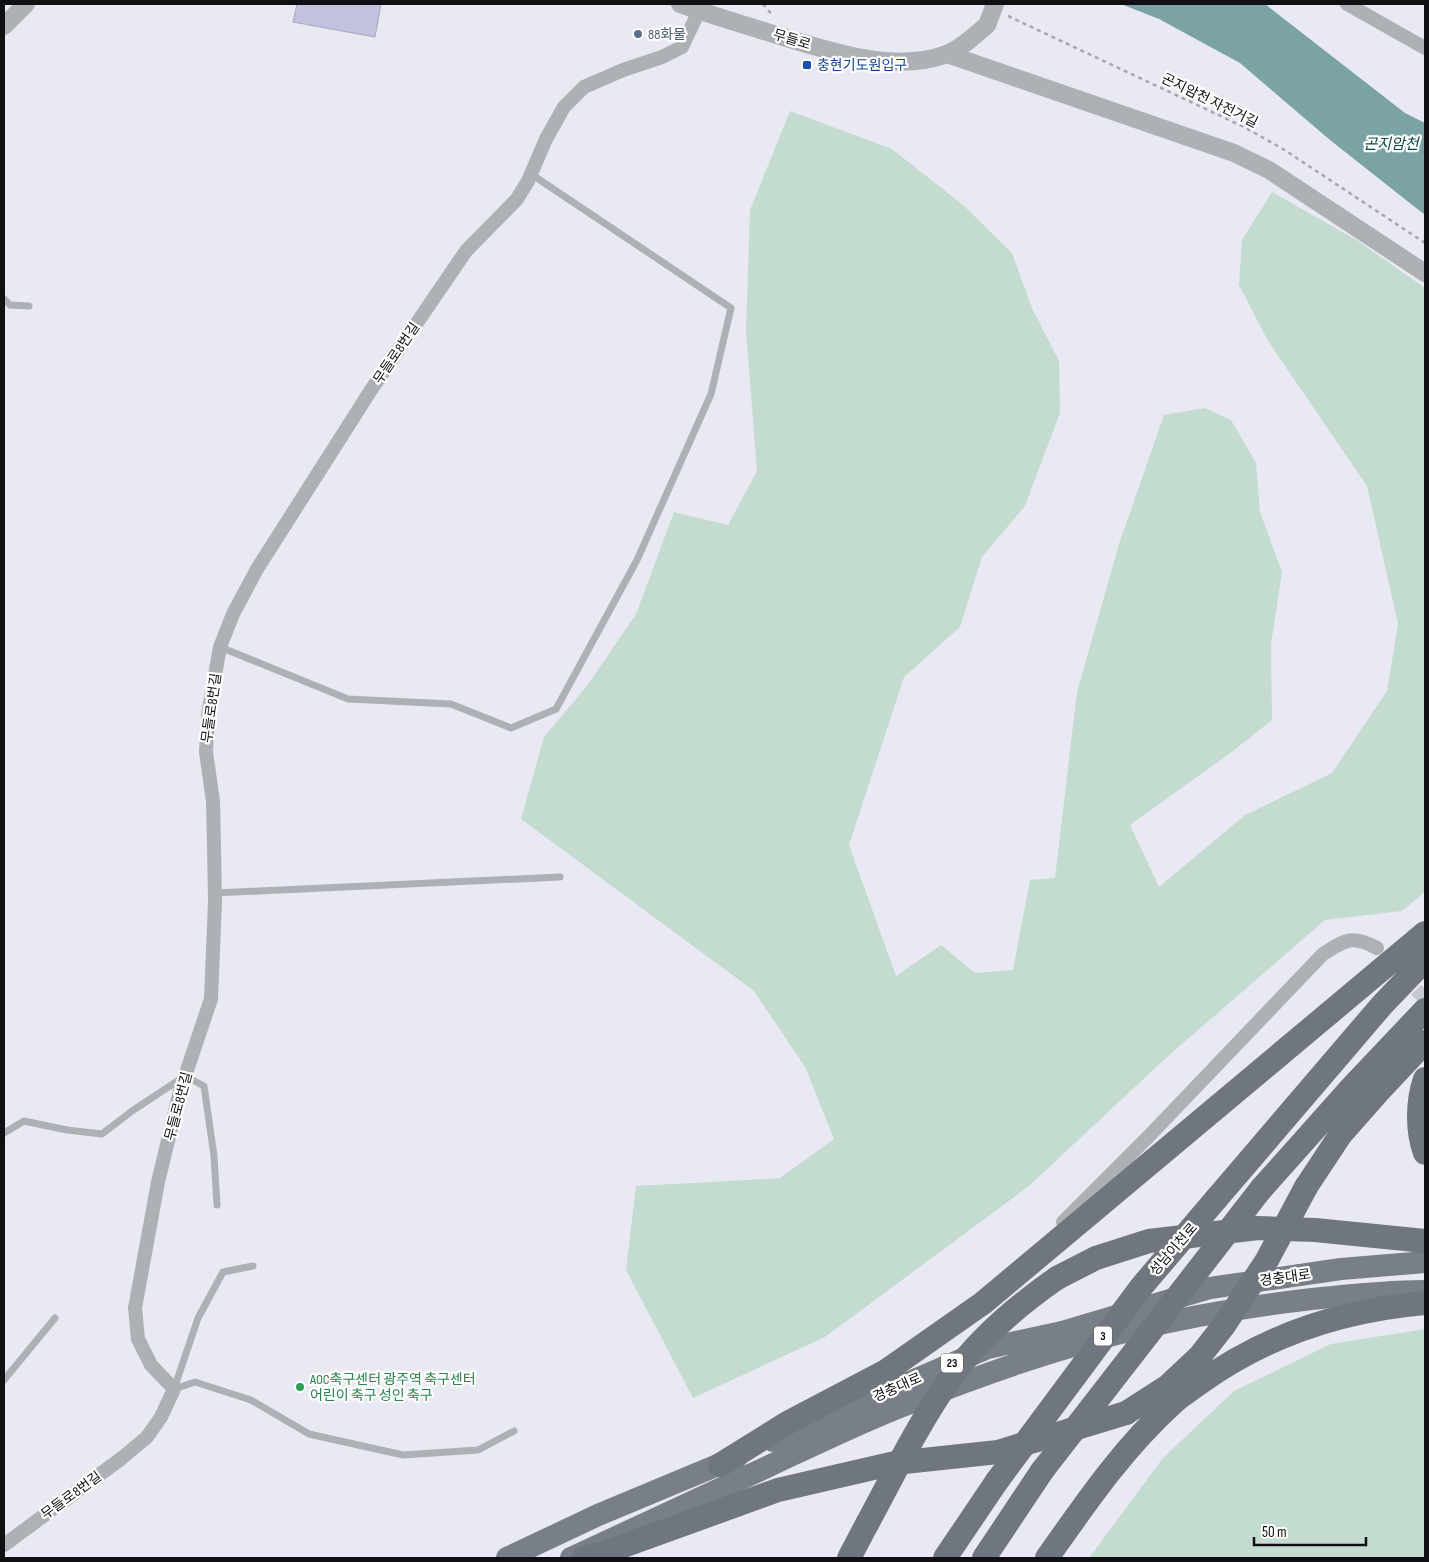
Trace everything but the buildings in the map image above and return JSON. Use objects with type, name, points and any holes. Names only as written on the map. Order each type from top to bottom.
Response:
[{"type":"highway","points":[[720,1465],[789,1422],[886,1372],[983,1303],[1425,933]]},
{"type":"highway","name":"성남이천로","points":[[945,1558],[997,1481],[1142,1286],[1382,1005],[1425,960]]},
{"type":"highway","points":[[984,1558],[1042,1470],[1261,1189],[1352,1087],[1425,1010]]},
{"type":"highway","points":[[584,1558],[601,1554],[778,1490],[895,1463],[998,1452],[1126,1413],[1168,1386],[1200,1356],[1225,1324],[1267,1260],[1306,1187],[1341,1134],[1425,1042]]},
{"type":"highway","points":[[1425,1079],[1419,1116],[1425,1153]]},
{"type":"highway","points":[[849,1558],[928,1414],[952,1376],[996,1326],[1057,1278],[1096,1258],[1149,1241],[1258,1228],[1315,1230],[1425,1241]]},
{"type":"highway","points":[[1047,1558],[1098,1484],[1137,1440],[1173,1402],[1214,1372],[1257,1347],[1315,1325],[1346,1315],[1391,1306],[1425,1303]]},
{"type":"main road","name":"경충대로","points":[[507,1558],[598,1515],[720,1465],[988,1348],[1062,1332],[1210,1288],[1340,1269],[1425,1262]]},
{"type":"main road","name":"경충대로","points":[[571,1558],[827,1439],[903,1406],[1066,1348],[1148,1326],[1261,1305],[1338,1296],[1425,1291]]},
{"type":"street","points":[[4,26],[26,4]]},
{"type":"street","name":"무들로","points":[[680,4],[841,54],[873,59],[914,61],[947,54],[971,39],[1001,10]]},
{"type":"street","points":[[1347,4],[1425,48]]},
{"type":"street","name":"무들로8번길","points":[[4,1545],[122,1458],[147,1437],[161,1416],[174,1389],[152,1365],[138,1340],[135,1308],[158,1182],[185,1076],[211,999],[215,893],[213,801],[206,752],[208,715],[220,647],[233,614],[257,569],[371,390],[466,251],[517,198],[564,107],[584,86],[662,57],[682,47],[699,11]]},
{"type":"street","points":[[947,54],[1234,153],[1268,170],[1425,273]]},
{"type":"street","points":[[983,1303],[1150,1135],[1323,954],[1342,942],[1361,939],[1378,948]]},
{"type":"lane","points":[[220,647],[348,698],[451,704],[511,728],[556,709],[637,560],[711,394],[731,308],[531,174]]},
{"type":"lane","points":[[4,299],[10,305],[29,306]]},
{"type":"lane","points":[[215,893],[560,877]]},
{"type":"lane","points":[[4,1133],[24,1121],[67,1130],[102,1134],[132,1111],[185,1076],[204,1086],[214,1156],[217,1205]]},
{"type":"lane","points":[[174,1389],[198,1318],[223,1272],[253,1266]]},
{"type":"lane","points":[[4,1380],[55,1318]]},
{"type":"lane","points":[[174,1389],[195,1382],[251,1400],[309,1434],[403,1455],[478,1450],[514,1431]]},
{"type":"path","name":"곤지암천 자전거길","points":[[1001,10],[1244,127],[1283,149],[1425,243]]},
{"type":"shaded area","points":[[790,111],[892,149],[963,205],[1012,253],[1032,308],[1059,361],[1060,413],[1025,506],[982,557],[960,627],[904,677],[849,845],[896,976],[941,945],[975,973],[1013,970],[1030,880],[1055,878],[1077,692],[1119,544],[1164,415],[1205,408],[1231,420],[1256,463],[1260,512],[1282,572],[1271,644],[1272,720],[1233,751],[1130,825],[1159,887],[1245,815],[1332,773],[1387,691],[1398,624],[1367,486],[1268,341],[1239,285],[1242,240],[1272,192],[1358,241],[1425,288],[1425,892],[1402,911],[1325,920],[1167,1057],[1029,1186],[825,1337],[693,1398],[626,1270],[636,1186],[780,1178],[834,1139],[805,1067],[754,991],[521,819],[544,737],[587,686],[636,614],[674,512],[728,525],[757,471],[746,331],[750,210]]},
{"type":"shaded area","points":[[1425,1329],[1425,1558],[1089,1558],[1163,1458],[1234,1391],[1331,1344]]},
{"type":"water","name":"곤지암천","points":[[1121,4],[1265,4],[1405,113],[1425,123],[1425,215],[1330,140],[1240,63],[1159,19]]},
{"type":"tunnel","points":[[1402,974],[1425,999]]},
{"type":"place","name":"88화물","points":[[638,34]]},
{"type":"place","name":"충현기도원입구","points":[[807,65]]},
{"type":"place","name":"AOC축구센터 광주역 축구센터 어린이 축구 성인 축구","points":[[300,1387]]}]
